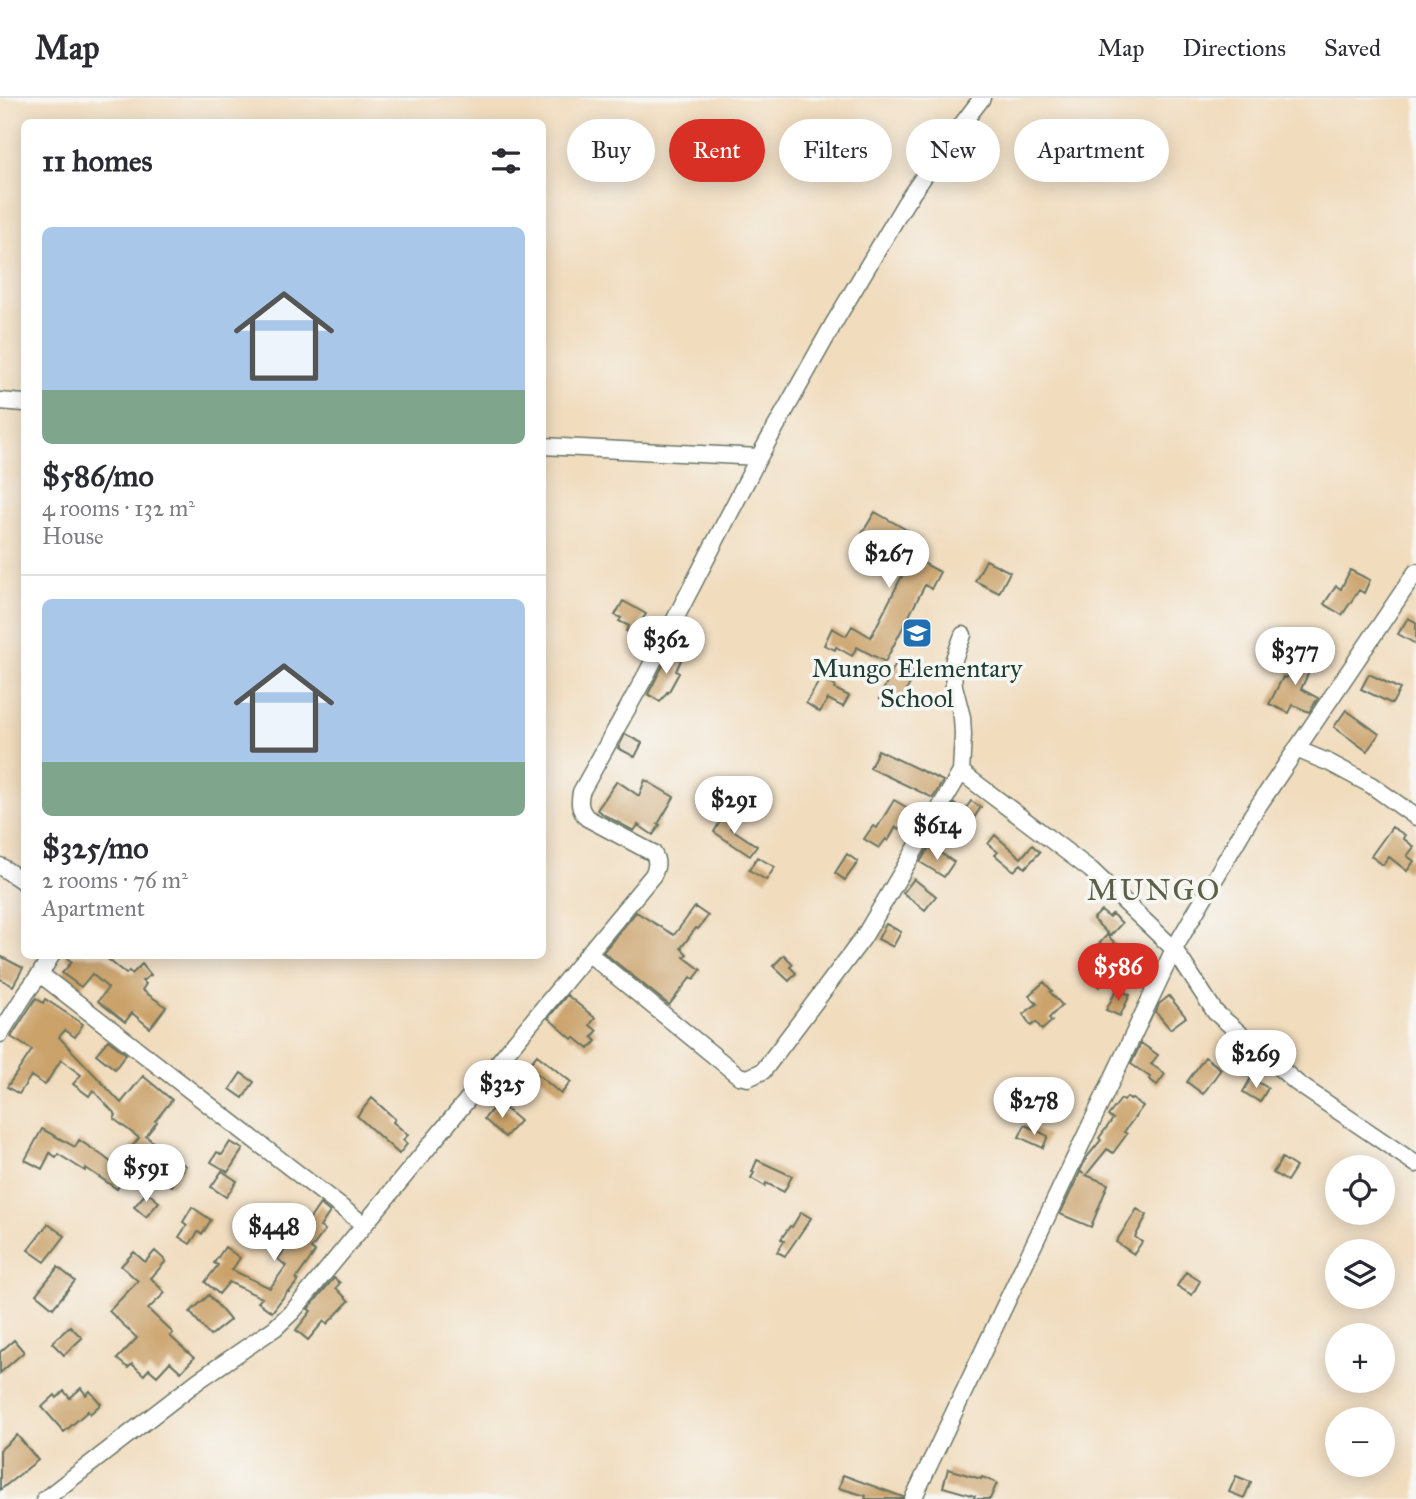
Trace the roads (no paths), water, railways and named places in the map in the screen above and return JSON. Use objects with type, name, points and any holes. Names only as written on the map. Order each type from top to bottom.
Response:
[{"type":"street","points":[[45,1499],[199,1380],[275,1328],[301,1301],[653,875],[657,859],[653,853],[587,818],[581,811],[581,792],[646,675],[759,457],[834,323],[906,202],[982,98]]},
{"type":"street","points":[[0,401],[21,403]]},
{"type":"street","points":[[546,446],[759,457]]},
{"type":"street","points":[[913,1499],[1174,949],[1252,815],[1416,572]]},
{"type":"street","points":[[588,953],[738,1076],[748,1078],[763,1071],[863,938],[961,772],[962,716],[953,672],[954,659],[963,635]]},
{"type":"street","points":[[1296,749],[1371,785],[1416,817]]},
{"type":"street","points":[[961,772],[1091,870],[1174,949],[1215,1012],[1297,1083],[1416,1164]]},
{"type":"street","points":[[0,866],[21,880]]},
{"type":"street","points":[[0,1034],[49,959]]},
{"type":"street","points":[[40,974],[363,1224]]},
{"type":"place","name":"Mungo Elementary School","points":[[917,633]]},
{"type":"district","name":"MUNGO","points":[[1154,890]]}]
